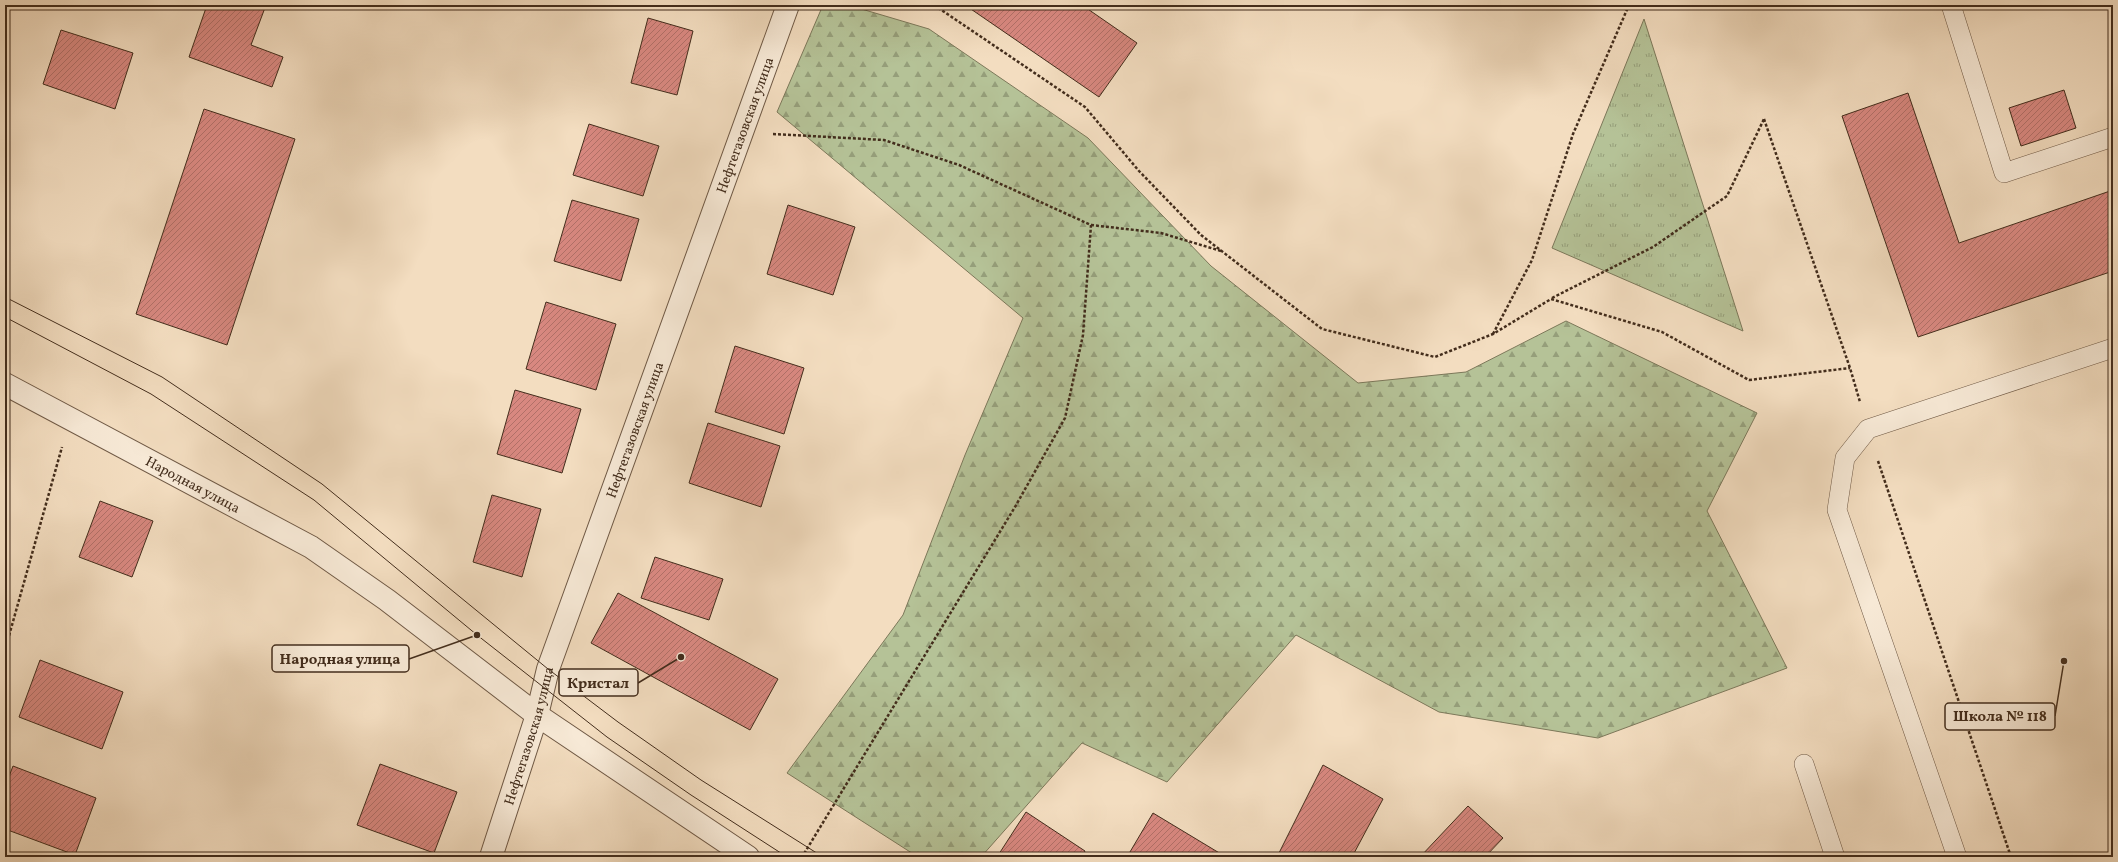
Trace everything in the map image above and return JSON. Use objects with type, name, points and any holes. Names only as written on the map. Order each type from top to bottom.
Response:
[{"type":"street","name":"Нефтегазовская улица","points":[[491,857],[537,716],[548,669],[788,5]]},
{"type":"street","name":"Народная улица","points":[[5,384],[310,547],[387,600],[537,716],[748,857]]},
{"type":"lane","points":[[1951,5],[2004,173],[2113,137]]},
{"type":"lane","points":[[1956,857],[1837,510],[1845,458],[1868,429],[2113,348]]},
{"type":"lane","points":[[1804,764],[1835,857]]},
{"type":"path","points":[[934,5],[1085,107],[1139,171],[1201,235],[1322,329],[1435,357],[1493,334],[1551,299],[1653,247],[1727,196],[1764,119],[1850,368],[1868,429],[2011,857]]},
{"type":"path","points":[[1493,334],[1532,260],[1573,134],[1629,5]]},
{"type":"path","points":[[742,132],[884,140],[959,165],[1091,225],[1161,232],[1223,252]]},
{"type":"path","points":[[802,857],[1015,507],[1066,418],[1083,335],[1091,225]]},
{"type":"path","points":[[1551,299],[1662,332],[1749,380],[1850,368]]},
{"type":"path","points":[[5,650],[70,420]]},
{"type":"green space","points":[[823,5],[848,5],[929,29],[1088,138],[1211,266],[1358,383],[1466,372],[1566,321],[1757,413],[1707,511],[1787,668],[1598,738],[1439,712],[1296,635],[1167,782],[1082,743],[981,857],[918,857],[787,773],[903,615],[965,455],[1023,318],[777,112]]},
{"type":"green space","points":[[1644,19],[1743,331],[1552,248]]},
{"type":"building","points":[[207,5],[266,5],[251,45],[283,57],[272,87],[189,57]]},
{"type":"building","points":[[965,5],[1082,5],[1137,43],[1099,97]]},
{"type":"building","points":[[648,18],[693,31],[677,95],[631,83]]},
{"type":"building","points":[[61,30],[133,53],[115,109],[43,84]]},
{"type":"building","points":[[2064,90],[2076,128],[2021,146],[2009,108]]},
{"type":"building","points":[[1908,93],[1959,243],[2113,190],[2113,271],[1918,337],[1842,116]]},
{"type":"building","points":[[204,109],[295,139],[227,345],[136,314]]},
{"type":"building","points":[[589,124],[659,146],[643,196],[573,175]]},
{"type":"building","points":[[572,200],[639,219],[621,281],[554,261]]},
{"type":"building","points":[[788,205],[855,227],[833,295],[767,274]]},
{"type":"building","points":[[546,302],[616,324],[596,390],[526,369]]},
{"type":"building","points":[[735,346],[804,368],[784,434],[715,412]]},
{"type":"building","points":[[515,390],[581,409],[562,473],[497,454]]},
{"type":"building","points":[[708,423],[780,446],[761,507],[689,483]]},
{"type":"building","points":[[492,495],[541,509],[522,577],[473,562]]},
{"type":"building","points":[[100,501],[153,521],[132,577],[79,557]]},
{"type":"building","points":[[655,557],[723,579],[709,620],[641,598]]},
{"type":"building","points":[[618,593],[778,679],[750,730],[591,643]]},
{"type":"building","points":[[40,660],[123,692],[102,749],[19,717]]},
{"type":"building","points":[[380,764],[457,792],[434,853],[357,825]]},
{"type":"building","points":[[1323,765],[1383,799],[1352,857],[1282,857],[1278,855]]},
{"type":"building","points":[[13,766],[96,798],[75,855],[5,829],[5,787]]},
{"type":"building","points":[[1468,806],[1503,838],[1485,857],[1420,857]]},
{"type":"building","points":[[1026,812],[1085,851],[1082,857],[997,857]]},
{"type":"building","points":[[1153,813],[1226,857],[1127,857]]},
{"type":"tram line","points":[[5,297],[162,377],[322,484],[548,669],[618,722],[701,780],[823,857]]},
{"type":"tram line","points":[[5,317],[151,394],[314,500],[477,635],[607,737],[691,795],[787,857]]},
{"type":"place","name":"Народная улица","points":[[477,635]]},
{"type":"place","name":"Кристал","points":[[681,657]]},
{"type":"place","name":"Школа № 118","points":[[2064,661]]}]
